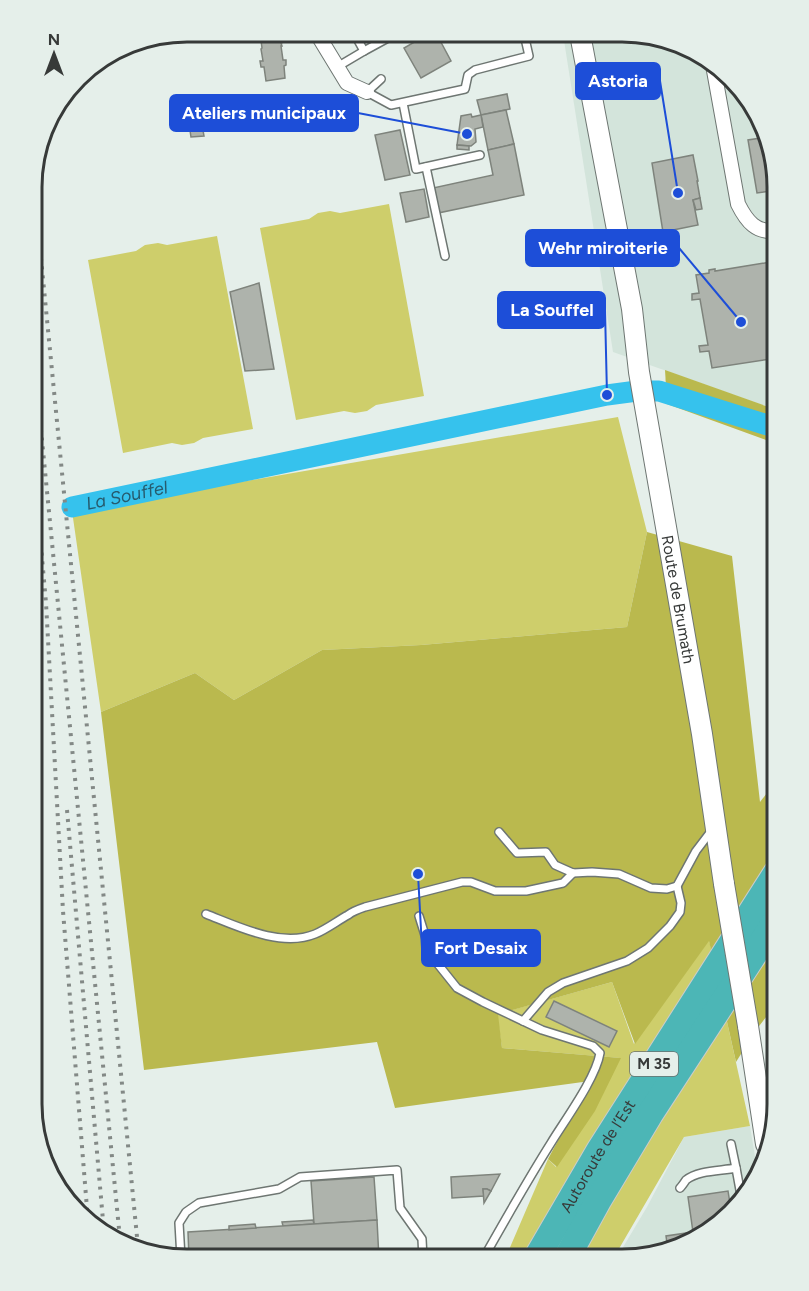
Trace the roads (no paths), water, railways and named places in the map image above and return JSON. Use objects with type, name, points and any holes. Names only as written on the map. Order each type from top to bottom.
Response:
[{"type":"highway","name":"Autoroute de l’Est","points":[[542,1249],[599,1151],[767,888]]},
{"type":"highway","name":"Autoroute de l’Est","points":[[572,1249],[650,1114],[767,934]]},
{"type":"main road","name":"Route de Brumath","points":[[582,42],[632,309],[639,372],[698,711],[764,1131]]},
{"type":"street","points":[[322,42],[348,83],[367,93]]},
{"type":"street","points":[[715,76],[738,204],[745,218],[755,227],[767,231]]},
{"type":"lane","points":[[359,42],[364,51]]},
{"type":"lane","points":[[337,67],[380,42]]},
{"type":"lane","points":[[381,79],[367,93],[391,105],[465,89],[468,75],[475,70],[529,56],[526,42]]},
{"type":"lane","points":[[403,103],[416,169],[480,155]]},
{"type":"lane","points":[[426,167],[445,256]]},
{"type":"lane","points":[[523,1021],[548,992],[564,983],[627,961],[648,948],[670,926],[680,912],[681,903],[677,886],[696,851],[715,825]]},
{"type":"lane","points":[[499,832],[517,853],[546,852],[555,865],[573,873],[619,873],[651,888],[667,889],[677,886]]},
{"type":"lane","points":[[206,914],[255,933],[283,938],[305,937],[316,934],[365,907],[462,882],[471,882],[495,891],[526,891],[563,883],[573,873]]},
{"type":"lane","points":[[419,916],[428,945],[437,963],[457,988],[542,1030],[593,1046],[600,1053],[579,1097],[489,1249]]},
{"type":"lane","points":[[731,1144],[740,1188]]},
{"type":"lane","points":[[680,1188],[686,1180],[693,1176],[736,1168]]},
{"type":"lane","points":[[180,1249],[178,1223],[186,1212],[199,1203],[279,1189],[300,1177],[397,1170],[400,1208],[422,1239],[422,1249]]},
{"type":"waterway","name":"La Souffel","points":[[72,507],[607,395],[637,391],[659,391],[767,425]]},
{"type":"railway","points":[[42,269],[137,1240]]},
{"type":"railway","points":[[42,440],[119,1232]]},
{"type":"railway","points":[[42,558],[63,911],[87,1209]]},
{"type":"railway","points":[[67,810],[103,1222]]},
{"type":"place","name":"Ateliers municipaux","points":[[467,134]]},
{"type":"place","name":"Astoria","points":[[678,193]]},
{"type":"place","name":"Wehr miroiterie","points":[[741,322]]},
{"type":"place","name":"La Souffel","points":[[607,395]]},
{"type":"place","name":"Fort Desaix","points":[[418,874]]}]
